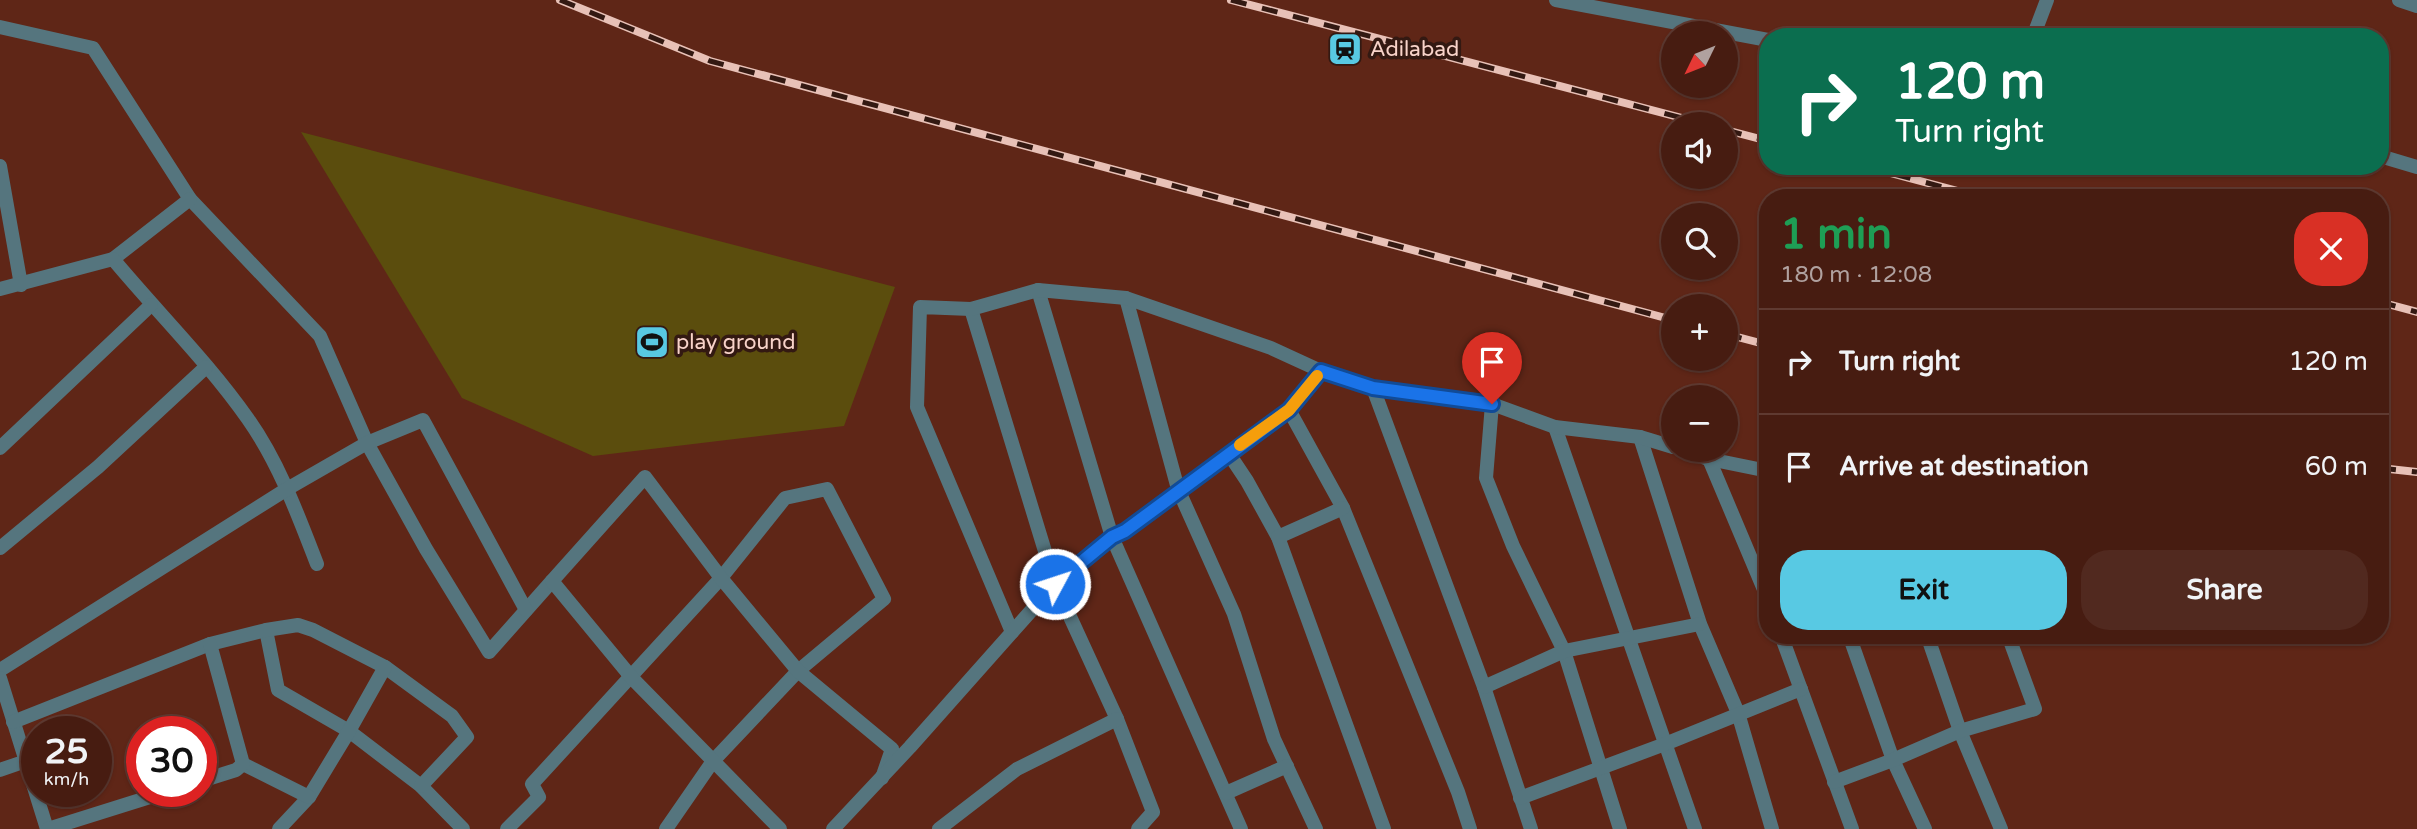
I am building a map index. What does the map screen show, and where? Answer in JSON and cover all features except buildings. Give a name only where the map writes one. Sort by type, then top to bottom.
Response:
[{"type":"street","points":[[1556,0],[1759,38]]},
{"type":"street","points":[[2036,28],[2047,0]]},
{"type":"street","points":[[2399,0],[2417,6]]},
{"type":"street","points":[[0,27],[93,48],[190,199],[320,336],[367,443],[426,550],[489,652],[645,478],[721,578],[798,671],[892,749],[882,778]]},
{"type":"street","points":[[2389,159],[2417,167]]},
{"type":"street","points":[[0,166],[21,285]]},
{"type":"street","points":[[0,289],[113,259],[190,199]]},
{"type":"street","points":[[113,259],[150,305],[183,337],[249,420],[287,489],[317,564]]},
{"type":"street","points":[[1038,290],[1112,537],[1241,829]]},
{"type":"street","points":[[1012,632],[918,407],[920,307],[971,309],[1038,290],[1126,298],[1271,348],[1321,371],[1373,388],[1492,404],[1555,427],[1640,437],[1661,443]]},
{"type":"street","points":[[1126,298],[1178,489],[1234,614],[1274,739],[1316,829]]},
{"type":"street","points":[[0,448],[150,305]]},
{"type":"street","points":[[971,309],[1055,584],[1117,719],[1153,812],[1138,829]]},
{"type":"street","points":[[0,548],[98,467],[206,368]]},
{"type":"street","points":[[833,829],[1055,584],[1112,537],[1125,531],[1178,489],[1289,410],[1321,371]]},
{"type":"street","points":[[1373,388],[1484,687],[1531,829]]},
{"type":"street","points":[[1492,404],[1486,478],[1513,546],[1564,651],[1620,829]]},
{"type":"street","points":[[1289,410],[1343,508],[1458,792],[1470,829]]},
{"type":"street","points":[[0,670],[287,489],[367,443],[423,420],[526,610]]},
{"type":"street","points":[[1555,427],[1695,829]]},
{"type":"street","points":[[1640,437],[1700,624],[1738,713],[1772,829]]},
{"type":"street","points":[[1229,453],[1278,537],[1384,829]]},
{"type":"street","points":[[1710,462],[1759,578]]},
{"type":"street","points":[[1724,462],[1759,469]]},
{"type":"street","points":[[507,829],[539,797],[532,783],[632,678],[721,578],[785,498],[827,489],[884,599],[798,671],[713,761],[666,829]]},
{"type":"street","points":[[1278,537],[1343,508]]},
{"type":"street","points":[[552,581],[632,678],[780,829]]},
{"type":"street","points":[[1484,687],[1564,651],[1700,624]]},
{"type":"street","points":[[13,722],[210,644],[298,625],[385,667],[452,716],[467,737],[421,786]]},
{"type":"street","points":[[266,630],[278,690],[349,731],[421,786],[463,829]]},
{"type":"street","points":[[210,644],[243,764],[309,797]]},
{"type":"street","points":[[1785,644],[1852,829]]},
{"type":"street","points":[[1852,644],[1893,760],[1925,829]]},
{"type":"street","points":[[1930,644],[1960,730],[2001,829]]},
{"type":"street","points":[[1834,782],[1893,760],[1960,730],[2035,709],[2011,644]]},
{"type":"street","points":[[279,829],[309,797],[385,667]]},
{"type":"street","points":[[0,678],[21,746]]},
{"type":"street","points":[[1520,798],[1801,689]]},
{"type":"street","points":[[939,829],[1017,769],[1117,719]]},
{"type":"street","points":[[0,770],[21,763]]},
{"type":"street","points":[[217,776],[236,770],[243,764]]},
{"type":"street","points":[[1226,793],[1287,766]]},
{"type":"street","points":[[41,807],[48,829],[126,805]]},
{"type":"shaded area","name":"play ground","points":[[301,132],[895,287],[844,426],[593,456],[462,398]]},
{"type":"railway","points":[[560,0],[710,61],[1661,317]]},
{"type":"railway","points":[[1231,0],[1661,112]]},
{"type":"railway","points":[[1738,133],[1759,139]]},
{"type":"railway","points":[[1898,175],[1950,189]]},
{"type":"railway","points":[[2389,304],[2417,312]]},
{"type":"railway","points":[[1738,337],[1759,343]]},
{"type":"railway","points":[[2389,469],[2417,472]]},
{"type":"slow traffic","points":[[1240,445],[1289,410],[1317,376]]},
{"type":"place","name":"Adilabad","points":[[1345,49]]},
{"type":"place","name":"play ground","points":[[652,342]]},
{"type":"route","points":[[1055,584],[1112,537],[1125,531],[1178,489],[1289,410],[1321,371],[1373,388],[1492,404]]}]
